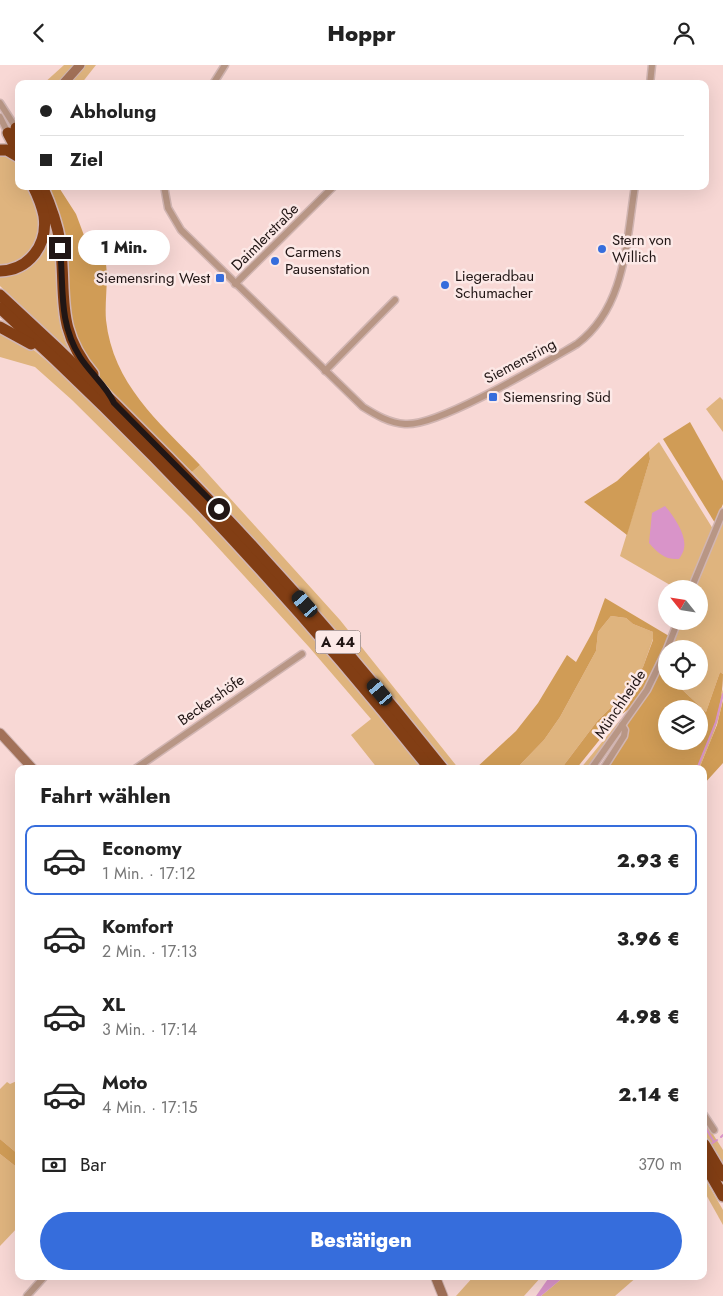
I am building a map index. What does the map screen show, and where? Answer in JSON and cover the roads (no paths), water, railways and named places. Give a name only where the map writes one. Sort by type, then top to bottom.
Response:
[{"type":"highway","points":[[0,151],[7,150],[15,153]]},
{"type":"highway","points":[[0,271],[13,269],[27,262],[42,242],[44,218],[35,190]]},
{"type":"highway","points":[[44,190],[59,235],[62,301],[68,331],[80,356],[108,391],[114,403]]},
{"type":"highway","name":"A 44","points":[[0,295],[114,403],[198,487],[294,591],[391,705],[439,765]]},
{"type":"highway","name":"A 44","points":[[0,308],[85,388],[179,481],[270,579],[357,679],[427,765]]},
{"type":"highway","points":[[0,327],[30,343],[67,377],[85,388]]},
{"type":"highway","points":[[707,1155],[723,1176]]},
{"type":"highway","points":[[707,1156],[723,1196]]},
{"type":"street","points":[[67,80],[80,65]]},
{"type":"street","points":[[216,80],[225,65]]},
{"type":"street","points":[[650,80],[652,65]]},
{"type":"street","points":[[0,103],[15,130]]},
{"type":"street","points":[[0,117],[15,130]]},
{"type":"street","name":"Siemensring","points":[[165,190],[168,208],[180,230],[363,407],[382,419],[405,425],[425,423],[451,412],[578,344],[595,329],[615,298],[622,273],[634,190]]},
{"type":"street","name":"Daimlerstraße","points":[[236,284],[330,190]]},
{"type":"street","points":[[325,371],[395,300]]},
{"type":"street","points":[[695,580],[723,512]]},
{"type":"street","name":"Beckershöfe","points":[[141,765],[302,654]]},
{"type":"street","name":"Münchheide","points":[[594,765],[647,690],[658,668]]},
{"type":"street","points":[[606,765],[625,735],[622,725]]},
{"type":"street","points":[[0,733],[29,765]]},
{"type":"street","points":[[707,1120],[714,1130]]},
{"type":"street","points":[[27,1296],[41,1280]]},
{"type":"street","points":[[436,1280],[442,1296]]},
{"type":"waterway","points":[[699,765],[716,722],[723,694]]},
{"type":"waterway","points":[[707,1130],[714,1142]]},
{"type":"waterway","points":[[711,1144],[717,1140]]},
{"type":"place","name":"Stern von Willich","points":[[602,249]]},
{"type":"place","name":"Carmens Pausenstation","points":[[275,261]]},
{"type":"place","name":"Siemensring West","points":[[220,278]]},
{"type":"place","name":"Liegeradbau Schumacher","points":[[445,285]]},
{"type":"place","name":"Siemensring Süd","points":[[493,397]]}]
